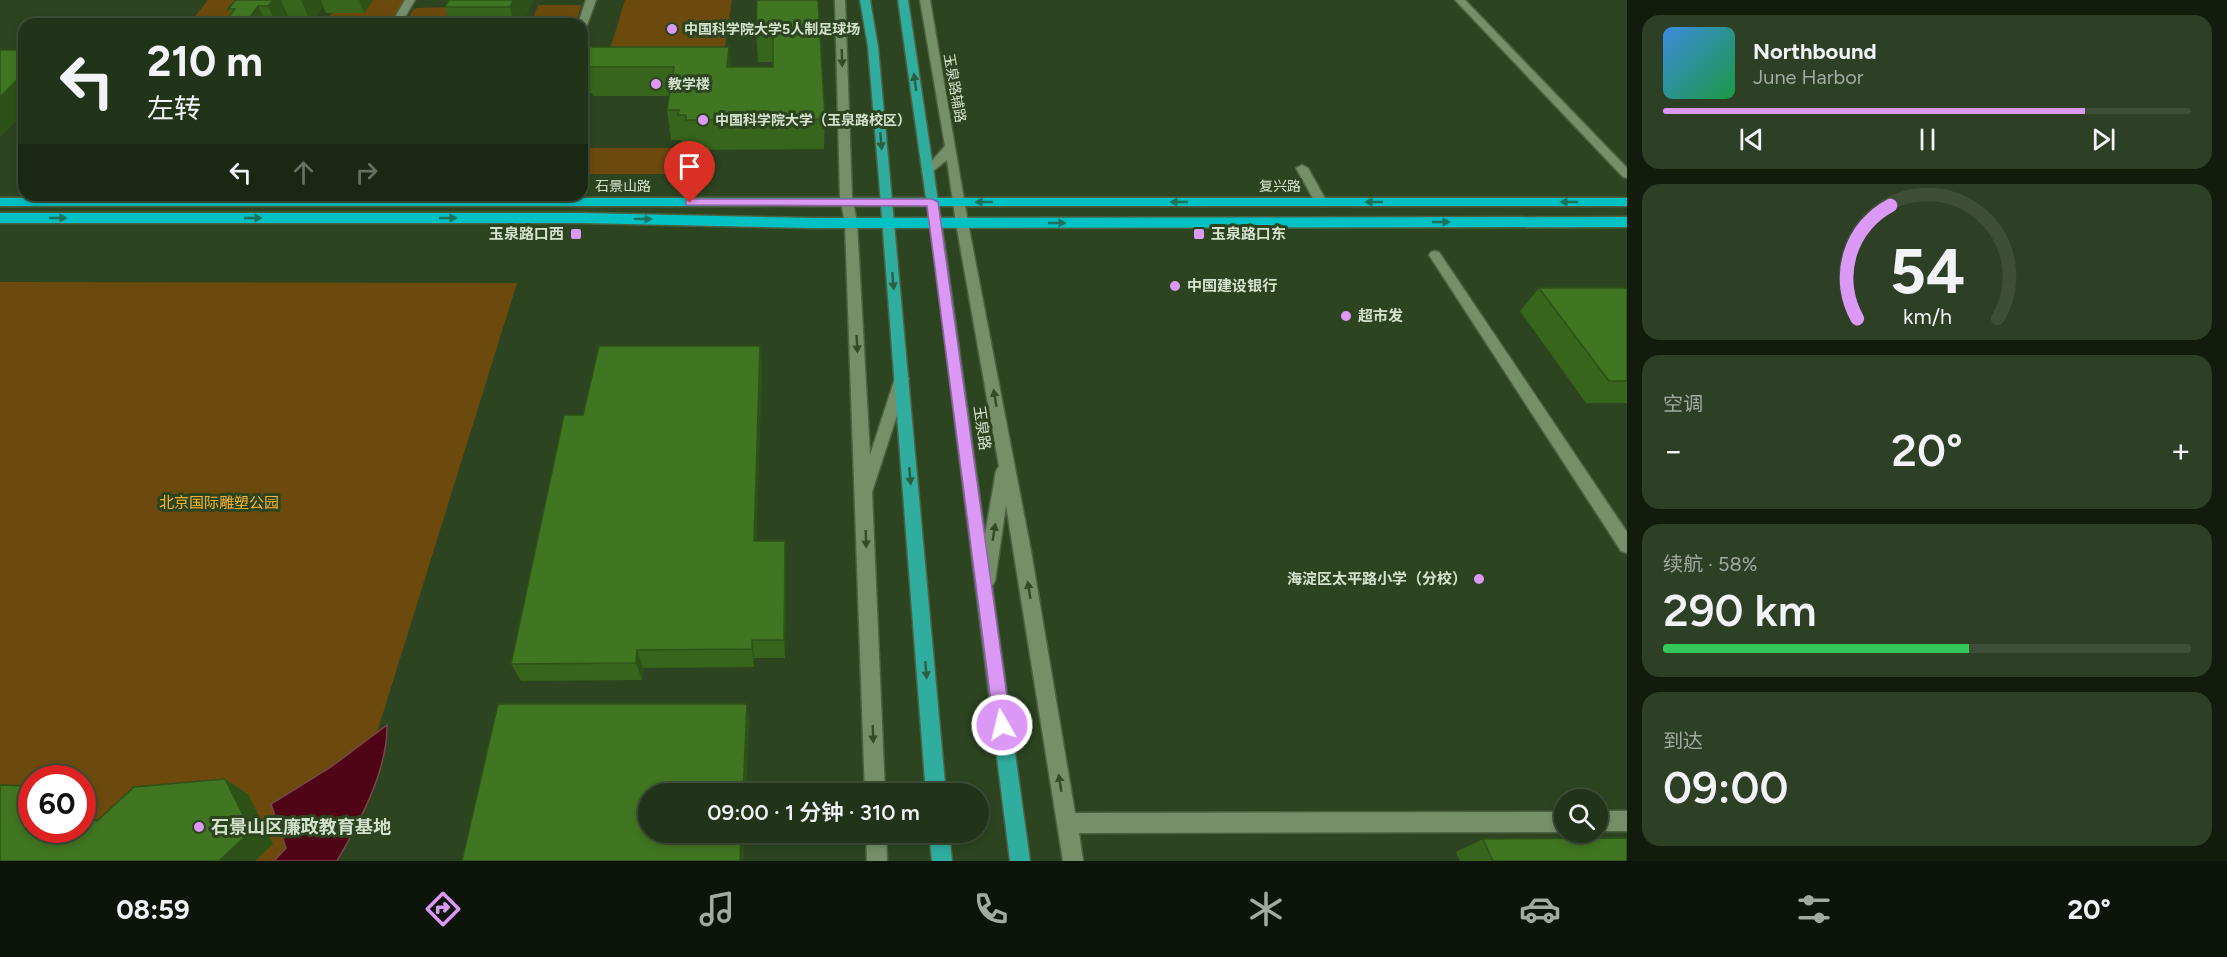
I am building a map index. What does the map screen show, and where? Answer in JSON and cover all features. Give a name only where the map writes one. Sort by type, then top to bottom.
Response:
[{"type":"highway","name":"石景山路","points":[[0,202],[137,201]]},
{"type":"highway","name":"石景山路","points":[[588,201],[932,202]]},
{"type":"highway","name":"复兴路","points":[[932,202],[1627,202]]},
{"type":"highway","points":[[0,218],[581,218],[851,223],[1627,222]]},
{"type":"main road","points":[[865,0],[873,47],[887,203],[935,783]]},
{"type":"main road","name":"玉泉路","points":[[903,0],[1020,861]]},
{"type":"main road","points":[[940,843],[942,861]]},
{"type":"street","points":[[400,18],[410,0]]},
{"type":"street","points":[[585,18],[591,0]]},
{"type":"street","points":[[840,0],[847,203],[851,223],[864,497],[875,783]]},
{"type":"street","name":"玉泉路辅路","points":[[925,0],[951,146],[943,158],[928,172]]},
{"type":"street","points":[[1460,0],[1623,171]]},
{"type":"street","name":"玉泉路","points":[[951,146],[962,223],[1006,459],[1073,861]]},
{"type":"street","points":[[1302,168],[1322,202]]},
{"type":"street","points":[[1435,255],[1627,546]]},
{"type":"street","points":[[864,497],[902,378]]},
{"type":"street","points":[[984,590],[1006,459]]},
{"type":"street","points":[[1608,822],[1627,821]]},
{"type":"street","points":[[1067,823],[1554,822]]},
{"type":"street","points":[[876,843],[877,861]]},
{"type":"green space","points":[[208,0],[335,0],[280,18],[194,18]]},
{"type":"green space","points":[[373,0],[405,0],[392,18],[327,18],[333,13],[364,13]]},
{"type":"green space","name":"中国科学院大学5人制足球场","points":[[625,0],[732,0],[723,60],[607,59]]},
{"type":"green space","points":[[538,5],[581,5],[578,18],[533,18]]},
{"type":"green space","points":[[452,7],[446,18],[408,18],[417,8]]},
{"type":"green space","points":[[588,148],[674,148],[670,174],[588,174]]},
{"type":"green space","name":"北京国际雕塑公园","points":[[0,282],[517,283],[337,861],[0,861]]},
{"type":"shaded area","points":[[387,725],[383,760],[371,796],[337,861],[274,861],[286,848],[271,804],[331,767]]},
{"type":"building","points":[[236,0],[273,0],[268,6],[258,6],[249,18],[228,18],[235,9],[228,9]]},
{"type":"building","points":[[449,0],[513,0],[510,7],[445,7]]},
{"type":"building","points":[[757,0],[818,0],[825,119],[686,120],[686,115],[678,115],[679,110],[667,110],[674,67],[588,67],[588,47],[729,47],[727,67],[773,67],[773,33],[756,33]]},
{"type":"building","points":[[0,50],[18,50],[18,80],[0,97]]},
{"type":"building","points":[[1539,288],[1627,288],[1627,381],[1609,381]]},
{"type":"building","points":[[599,346],[760,346],[754,541],[785,541],[784,640],[752,640],[752,649],[637,650],[636,663],[511,664],[564,415],[583,415]]},
{"type":"building","points":[[498,704],[747,704],[743,783],[638,783],[638,843],[741,843],[740,861],[462,861]]},
{"type":"building","name":"石景山区廉政教育基地","points":[[225,779],[251,831],[219,861],[0,861],[0,785],[18,786],[18,843],[96,843],[96,820],[134,787]]},
{"type":"building","points":[[1608,838],[1627,838],[1627,861],[1493,861],[1483,839],[1554,839],[1554,843],[1608,843]]},
{"type":"place","name":"中国科学院大学5人制足球场","points":[[672,29]]},
{"type":"place","name":"教学楼","points":[[656,84]]},
{"type":"place","name":"中国科学院大学（玉泉路校区）","points":[[703,120]]},
{"type":"place","name":"玉泉路口西","points":[[576,234]]},
{"type":"place","name":"玉泉路口东","points":[[1199,234]]},
{"type":"place","name":"中国建设银行","points":[[1175,286]]},
{"type":"place","name":"超市发","points":[[1346,316]]},
{"type":"place","name":"海淀区太平路小学（分校）","points":[[1479,579]]},
{"type":"place","name":"石景山区廉政教育基地","points":[[199,827]]},
{"type":"route","points":[[690,203],[932,202],[1002,725]]}]
